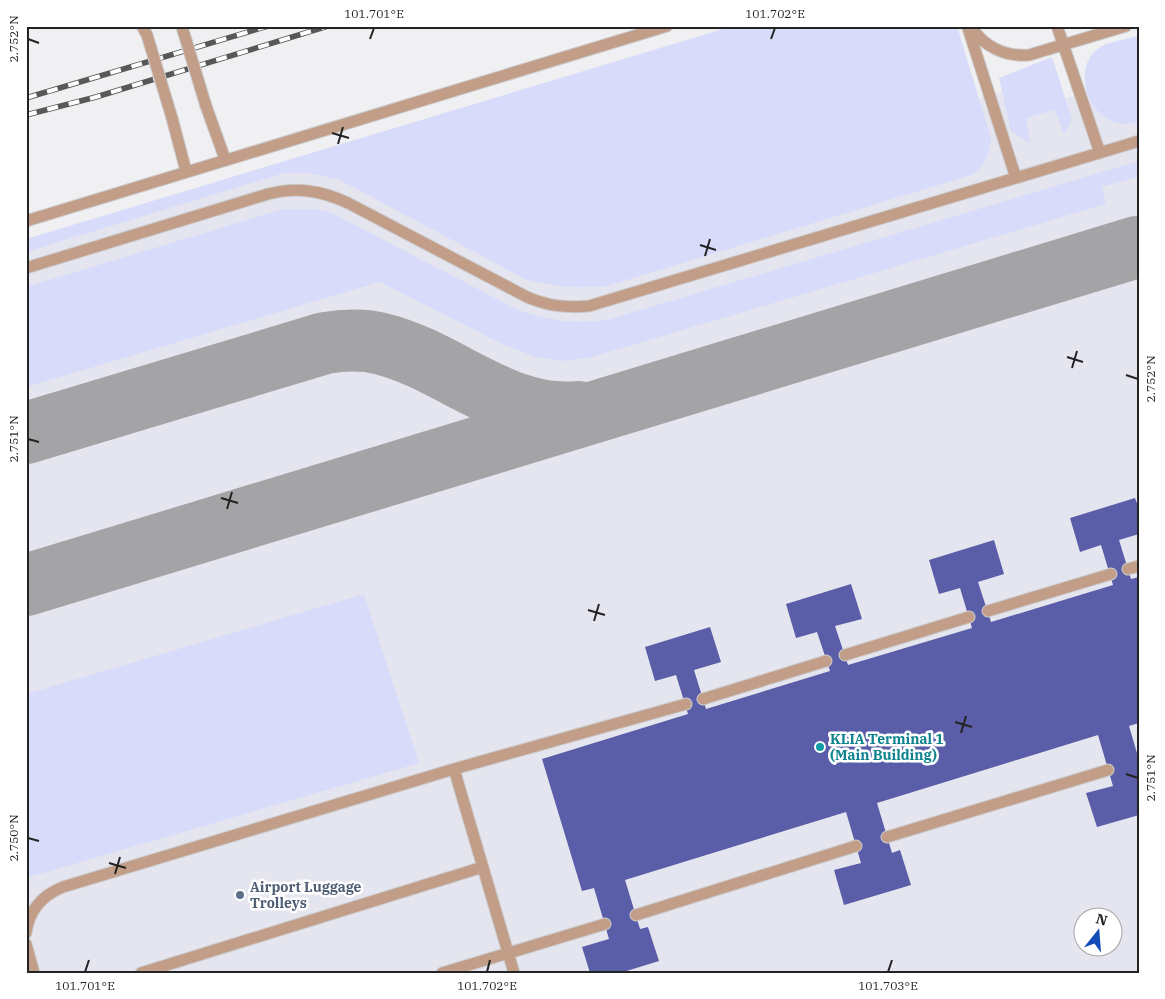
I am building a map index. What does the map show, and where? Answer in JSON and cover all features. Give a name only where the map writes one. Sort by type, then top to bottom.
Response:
[{"type":"lane","points":[[26,221],[667,26]]},
{"type":"lane","points":[[969,26],[991,48],[1017,56],[1063,45],[1126,26]]},
{"type":"lane","points":[[969,26],[1016,178]]},
{"type":"lane","points":[[1056,26],[1100,152]]},
{"type":"lane","points":[[182,27],[206,106],[225,159]]},
{"type":"lane","points":[[144,31],[172,118],[186,172]]},
{"type":"lane","points":[[26,268],[268,194],[287,190],[307,190],[328,194],[348,203],[527,297],[546,304],[567,308],[589,306],[1139,140]]},
{"type":"lane","points":[[988,611],[1111,574]]},
{"type":"lane","points":[[845,655],[969,617]]},
{"type":"lane","points":[[703,698],[826,661]]},
{"type":"lane","points":[[26,933],[38,903],[48,893],[63,887],[454,769],[686,704]]},
{"type":"lane","points":[[454,769],[514,973]]},
{"type":"lane","points":[[887,837],[1108,770]]},
{"type":"lane","points":[[636,915],[856,846]]},
{"type":"lane","points":[[140,973],[484,867]]},
{"type":"lane","points":[[442,973],[605,924]]},
{"type":"lane","points":[[26,944],[34,973]]},
{"type":"shaded area","points":[[733,26],[957,26],[991,138],[986,160],[971,175],[607,286],[566,287],[525,279],[340,180],[309,173],[284,173],[26,252],[26,239]]},
{"type":"shaded area","points":[[1139,36],[1139,973],[26,973],[26,244],[323,157],[958,106],[1002,92],[1009,118],[1087,91],[1085,74],[1091,57],[1101,46]]},
{"type":"shaded area","points":[[1139,36],[1139,122],[1122,124],[1107,119],[1096,109],[1089,96],[1085,82],[1086,68],[1091,55],[1102,46]]},
{"type":"shaded area","points":[[1052,57],[1072,119],[1064,135],[1055,110],[1026,118],[1031,144],[1011,131],[999,78]]},
{"type":"shaded area","points":[[1139,161],[1139,177],[1102,187],[1106,204],[589,358],[560,361],[535,357],[502,344],[380,282],[26,387],[26,287],[283,209],[315,209],[330,212],[518,310],[562,321],[595,321],[607,320]]},
{"type":"shaded area","points":[[364,594],[419,763],[26,878],[26,694]]},
{"type":"building","name":"KLIA Terminal 1 (Main Building)","points":[[1135,498],[1139,509],[1139,534],[1119,540],[1131,579],[1139,577],[1139,723],[1129,726],[1139,760],[1139,815],[1097,827],[1086,793],[1113,786],[1098,735],[877,803],[892,853],[900,850],[911,885],[844,905],[834,870],[861,863],[846,812],[625,880],[640,929],[648,927],[659,961],[620,973],[590,973],[582,947],[609,939],[594,888],[582,891],[542,759],[688,714],[676,675],[655,681],[645,647],[710,627],[721,662],[694,670],[706,709],[830,671],[817,632],[796,638],[786,604],[851,584],[862,619],[835,626],[848,665],[972,628],[960,588],[939,594],[929,560],[994,540],[1004,574],[978,582],[991,622],[1113,585],[1101,545],[1080,552],[1070,518]]},
{"type":"taxiway","points":[[26,585],[1137,247]]},
{"type":"taxiway","points":[[26,433],[325,343],[346,341],[375,342],[407,352],[501,398],[526,407],[551,412],[578,412]]},
{"type":"railway","points":[[26,98],[268,26]]},
{"type":"railway","points":[[26,115],[96,97],[328,26]]},
{"type":"place","name":"KLIA Terminal 1 (Main Building)","points":[[820,747]]},
{"type":"place","name":"Airport Luggage Trolleys","points":[[240,895]]}]
